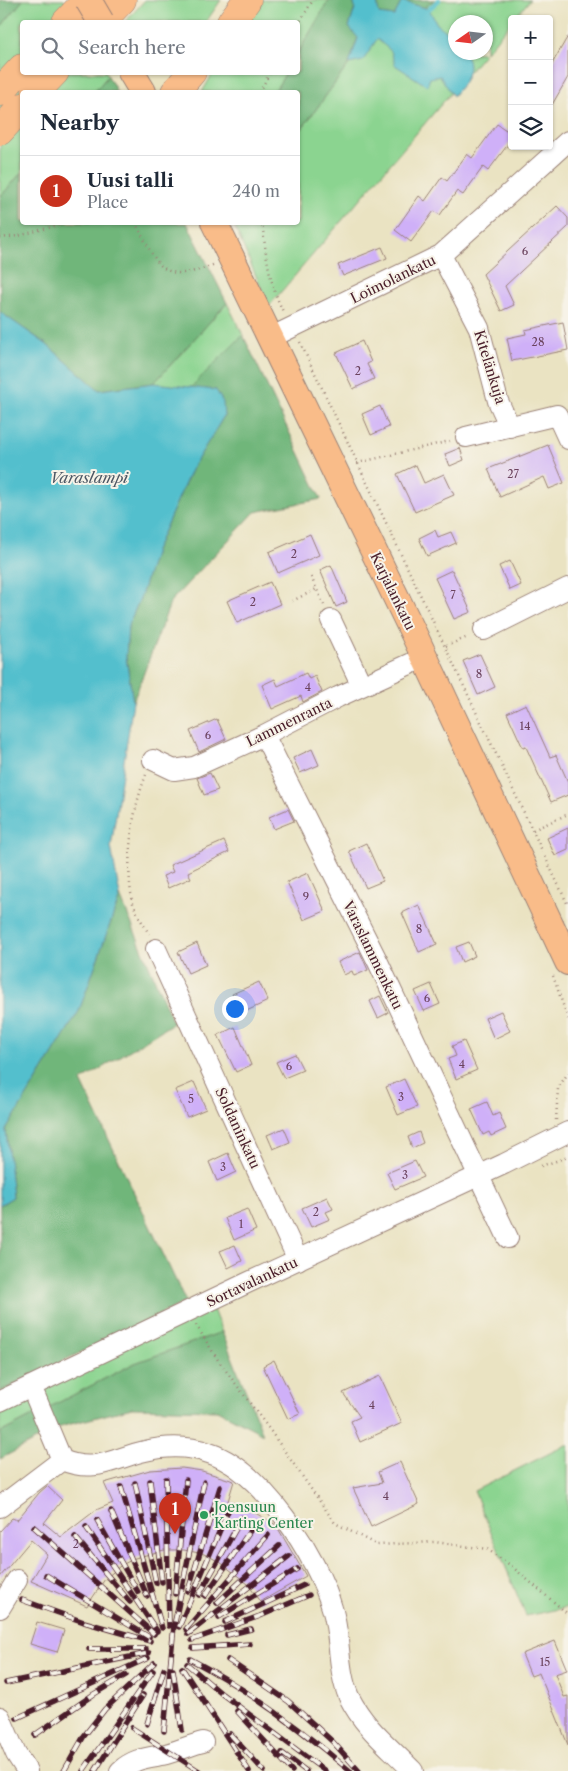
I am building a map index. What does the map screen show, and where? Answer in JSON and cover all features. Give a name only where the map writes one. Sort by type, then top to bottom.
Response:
[{"type":"highway","points":[[68,20],[87,0]]},
{"type":"highway","points":[[103,20],[122,0]]},
{"type":"highway","points":[[232,20],[247,0]]},
{"type":"highway","points":[[0,92],[20,70]]},
{"type":"highway","points":[[38,90],[52,75]]},
{"type":"highway","points":[[176,90],[189,75]]},
{"type":"highway","points":[[0,131],[20,109]]},
{"type":"main road","points":[[87,0],[100,20]]},
{"type":"main road","points":[[133,75],[142,90]]},
{"type":"main road","name":"Karjalankatu","points":[[216,225],[282,332],[435,652],[568,962]]},
{"type":"street","name":"Loimolankatu","points":[[282,332],[440,255],[568,141]]},
{"type":"street","name":"Kitelänkuja","points":[[440,255],[479,328],[498,401],[510,427]]},
{"type":"street","points":[[466,437],[562,412],[568,439]]},
{"type":"street","points":[[484,630],[568,588]]},
{"type":"street","points":[[331,620],[362,686]]},
{"type":"street","name":"Lammenranta","points":[[153,760],[174,770],[184,770],[264,735],[435,652]]},
{"type":"street","name":"Varaslammenkatu","points":[[264,735],[378,962],[441,1098],[480,1175],[508,1238]]},
{"type":"street","name":"Soldaninkatu","points":[[156,949],[176,997],[298,1260]]},
{"type":"street","name":"Sortavalankatu","points":[[0,1402],[298,1260],[504,1164],[565,1138]]},
{"type":"street","points":[[31,1386],[62,1460],[73,1464],[95,1466],[145,1451],[186,1447],[209,1453],[233,1463],[253,1479],[298,1538],[312,1559],[322,1581],[332,1608],[340,1642],[343,1674],[349,1696],[366,1726],[413,1771]]},
{"type":"street","points":[[0,1507],[62,1460]]},
{"type":"street","points":[[0,1608],[17,1580]]},
{"type":"street","points":[[0,1717],[16,1754],[27,1771]]},
{"type":"street","points":[[120,1771],[129,1763],[148,1756],[162,1755],[203,1742]]},
{"type":"path","points":[[300,22],[313,0]]},
{"type":"path","points":[[261,90],[268,75]]},
{"type":"path","points":[[0,238],[18,236],[59,225]]},
{"type":"path","points":[[137,225],[153,257],[166,270],[180,275],[213,265]]},
{"type":"path","points":[[262,225],[268,267],[277,299],[282,332],[357,464],[435,652],[533,830],[568,905]]},
{"type":"path","points":[[357,464],[466,437]]},
{"type":"path","points":[[311,577],[331,620]]},
{"type":"path","points":[[292,601],[317,589]]},
{"type":"path","points":[[435,652],[484,630]]},
{"type":"path","points":[[153,760],[140,791],[130,848],[132,900],[156,949]]},
{"type":"path","points":[[533,830],[568,814]]},
{"type":"path","points":[[565,1138],[555,1114],[558,1088],[568,1073]]},
{"type":"path","points":[[195,1323],[218,1360],[267,1426],[335,1524],[377,1545],[434,1542],[487,1550],[510,1565],[568,1614]]},
{"type":"green space","points":[[0,0],[23,0],[0,28]]},
{"type":"green space","points":[[23,0],[64,0],[76,20],[20,20],[20,75],[108,76],[96,90],[20,90],[20,174],[0,197],[0,28]]},
{"type":"green space","points":[[145,0],[221,0],[207,20],[127,20]]},
{"type":"green space","points":[[262,0],[329,0],[300,50],[300,20],[248,20]]},
{"type":"green space","points":[[329,0],[353,0],[355,8],[349,27],[358,37],[349,64],[300,131],[300,90],[275,90],[285,75],[300,75],[300,50]]},
{"type":"green space","points":[[353,0],[377,0],[379,14],[402,1],[424,8],[434,0],[530,0],[517,15],[508,15],[508,26],[493,44],[493,15],[448,15],[448,60],[479,60],[269,306],[234,225],[300,225],[300,131],[349,64],[349,27],[355,8]]},
{"type":"green space","points":[[377,0],[434,0],[424,8],[402,1],[394,16],[379,14]]},
{"type":"green space","points":[[212,75],[285,75],[275,90],[203,90]]},
{"type":"green space","points":[[108,76],[116,90],[96,90]]},
{"type":"green space","points":[[20,174],[20,225],[188,225],[227,303],[154,383],[99,390],[46,344],[0,312],[0,197]]},
{"type":"green space","points":[[227,303],[243,335],[190,388],[154,383]]},
{"type":"green space","points":[[243,335],[321,499],[255,512],[171,601],[133,702],[126,657],[128,626],[141,596],[155,551],[191,470],[224,416],[216,390],[190,388]]},
{"type":"green space","points":[[120,896],[173,1023],[81,1081],[186,1302],[0,1391],[0,1205],[13,1197],[6,1130],[79,1011]]},
{"type":"green space","points":[[212,1307],[222,1332],[135,1363],[0,1433],[0,1391]]},
{"type":"green space","points":[[222,1332],[263,1434],[217,1410],[132,1408],[63,1426],[0,1459],[0,1433],[135,1363]]},
{"type":"green space","points":[[568,1444],[568,1607],[526,1616],[474,1491]]},
{"type":"water","points":[[353,0],[377,0],[379,14],[394,16],[402,1],[429,9],[437,24],[448,33],[448,60],[468,60],[467,76],[453,96],[440,76],[430,78],[427,86],[395,65],[391,51],[377,39],[363,61],[349,64],[358,38],[349,27],[355,8]]},
{"type":"water","name":"Varaslampi","points":[[0,312],[46,344],[99,390],[154,383],[216,390],[223,402],[224,416],[191,470],[155,551],[141,596],[128,626],[126,657],[133,702],[111,847],[120,896],[79,1011],[6,1130],[13,1197],[0,1205]]},
{"type":"building","points":[[568,36],[568,77],[553,103],[553,62]]},
{"type":"building","points":[[497,124],[508,131],[508,144],[488,171],[483,167],[463,195],[457,191],[440,215],[434,211],[411,242],[395,230],[419,196],[425,201],[442,177],[447,181],[467,154],[472,158]]},
{"type":"building","points":[[557,206],[568,218],[568,227],[505,286],[514,305],[501,311],[483,274]]},
{"type":"building","points":[[382,247],[387,258],[343,276],[338,265]]},
{"type":"building","points":[[563,322],[568,350],[512,361],[507,338],[526,334],[525,330]]},
{"type":"building","points":[[362,341],[371,362],[367,364],[374,379],[353,389],[336,353]]},
{"type":"building","points":[[380,406],[389,427],[371,435],[362,414]]},
{"type":"building","points":[[548,445],[564,483],[549,489],[544,477],[500,497],[488,469]]},
{"type":"building","points":[[460,448],[464,460],[450,466],[445,454]]},
{"type":"building","points":[[416,465],[424,483],[444,474],[454,495],[415,512],[397,474]]},
{"type":"building","points":[[435,530],[438,537],[451,532],[456,543],[427,556],[419,538]]},
{"type":"building","points":[[310,534],[319,555],[278,573],[269,552]]},
{"type":"building","points":[[510,561],[521,585],[510,590],[499,566]]},
{"type":"building","points":[[331,565],[347,602],[336,607],[320,570]]},
{"type":"building","points":[[452,570],[471,612],[454,619],[435,578]]},
{"type":"building","points":[[270,582],[280,604],[237,623],[227,601]]},
{"type":"building","points":[[480,654],[495,687],[478,695],[463,661]]},
{"type":"building","points":[[306,673],[309,679],[315,676],[322,692],[303,702],[301,696],[272,709],[262,685],[275,679],[278,686]]},
{"type":"building","points":[[526,704],[550,757],[556,755],[568,782],[568,795],[551,802],[526,747],[523,748],[507,713]]},
{"type":"building","points":[[217,719],[226,739],[199,752],[190,731]]},
{"type":"building","points":[[312,749],[319,765],[300,773],[293,758]]},
{"type":"building","points":[[210,773],[218,790],[204,795],[197,778]]},
{"type":"building","points":[[288,809],[294,821],[274,829],[269,817]]},
{"type":"building","points":[[568,828],[568,850],[555,856],[547,838]]},
{"type":"building","points":[[224,841],[229,852],[188,872],[191,878],[168,888],[163,876],[173,872],[170,865]]},
{"type":"building","points":[[366,843],[383,881],[366,888],[349,851]]},
{"type":"building","points":[[308,873],[325,911],[304,920],[287,882]]},
{"type":"building","points":[[419,905],[437,944],[419,952],[402,913]]},
{"type":"building","points":[[469,942],[475,956],[462,962],[456,947]]},
{"type":"building","points":[[197,943],[206,965],[188,973],[178,952]]},
{"type":"building","points":[[360,952],[368,970],[354,976],[352,971],[344,975],[338,962]]},
{"type":"building","points":[[259,982],[268,1001],[240,1014],[232,994]]},
{"type":"building","points":[[431,984],[440,1004],[424,1011],[415,991]]},
{"type":"building","points":[[380,996],[388,1013],[378,1018],[370,1001]]},
{"type":"building","points":[[501,1011],[510,1031],[494,1039],[485,1018]]},
{"type":"building","points":[[235,1027],[251,1065],[236,1072],[218,1035]]},
{"type":"building","points":[[464,1041],[477,1070],[456,1079],[448,1059],[456,1056],[452,1046]]},
{"type":"building","points":[[295,1054],[303,1070],[284,1078],[276,1062]]},
{"type":"building","points":[[404,1079],[417,1107],[398,1115],[386,1087]]},
{"type":"building","points":[[194,1082],[206,1109],[187,1117],[175,1090]]},
{"type":"building","points":[[487,1102],[493,1116],[499,1113],[506,1129],[491,1136],[489,1132],[483,1135],[471,1109]]},
{"type":"building","points":[[284,1128],[290,1142],[273,1149],[267,1135]]},
{"type":"building","points":[[419,1132],[423,1143],[412,1148],[408,1137]]},
{"type":"building","points":[[228,1153],[236,1172],[217,1181],[209,1162]]},
{"type":"building","points":[[415,1161],[423,1177],[395,1189],[387,1173]]},
{"type":"building","points":[[327,1197],[333,1209],[326,1212],[330,1219],[311,1227],[302,1208]]},
{"type":"building","points":[[247,1209],[256,1230],[234,1240],[225,1218]]},
{"type":"building","points":[[235,1245],[242,1261],[228,1268],[220,1251]]},
{"type":"building","points":[[274,1360],[300,1414],[288,1419],[263,1366]]},
{"type":"building","points":[[380,1376],[402,1423],[360,1442],[351,1421],[360,1417],[343,1393]]},
{"type":"building","points":[[400,1462],[419,1504],[371,1527],[353,1488],[382,1483],[378,1472]]},
{"type":"building","points":[[182,1468],[202,1471],[234,1481],[228,1501],[245,1507],[276,1525],[306,1576],[260,1602],[248,1584],[220,1562],[204,1554],[184,1550],[164,1550],[135,1558],[120,1566],[105,1579],[87,1606],[31,1581],[47,1554],[31,1540],[0,1577],[0,1531],[12,1518],[17,1520],[47,1486],[62,1500],[44,1523],[61,1537],[96,1510],[113,1503],[104,1483],[150,1470]]},
{"type":"building","points":[[37,1622],[64,1630],[57,1652],[30,1644]]},
{"type":"building","points":[[555,1641],[567,1670],[555,1674],[564,1697],[568,1696],[568,1745],[539,1673],[531,1676],[522,1654]]},
{"type":"waterway","points":[[429,9],[439,0]]},
{"type":"railway","points":[[166,1479],[169,1626]]},
{"type":"railway","points":[[175,1594],[186,1480]]},
{"type":"railway","points":[[150,1481],[162,1582]]},
{"type":"railway","points":[[164,1731],[174,1626],[204,1482]]},
{"type":"railway","points":[[135,1483],[156,1583]]},
{"type":"railway","points":[[121,1487],[162,1628]]},
{"type":"railway","points":[[188,1591],[220,1487]]},
{"type":"railway","points":[[111,1511],[147,1596]]},
{"type":"railway","points":[[179,1627],[228,1511]]},
{"type":"railway","points":[[199,1595],[242,1518]]},
{"type":"railway","points":[[97,1520],[138,1592]]},
{"type":"railway","points":[[205,1596],[254,1525]]},
{"type":"railway","points":[[34,1527],[154,1634]]},
{"type":"railway","points":[[86,1527],[157,1631]]},
{"type":"railway","points":[[186,1629],[268,1535]]},
{"type":"railway","points":[[75,1537],[130,1602]]},
{"type":"railway","points":[[217,1603],[279,1546]]},
{"type":"railway","points":[[188,1634],[289,1556]]},
{"type":"railway","points":[[219,1617],[297,1569]]},
{"type":"railway","points":[[46,1575],[149,1637]]},
{"type":"railway","points":[[225,1622],[304,1585]]},
{"type":"railway","points":[[192,1640],[260,1616],[309,1595]]},
{"type":"railway","points":[[22,1600],[84,1622],[150,1641]]},
{"type":"railway","points":[[227,1635],[251,1629]]},
{"type":"railway","points":[[193,1648],[250,1644]]},
{"type":"railway","points":[[89,1649],[146,1649]]},
{"type":"railway","points":[[6,1683],[149,1653]]},
{"type":"railway","points":[[17,1718],[148,1658]]},
{"type":"railway","points":[[190,1659],[273,1710],[350,1771]]},
{"type":"railway","points":[[228,1660],[288,1701],[333,1742],[359,1771]]},
{"type":"railway","points":[[64,1771],[84,1736],[105,1709],[154,1663]]},
{"type":"railway","points":[[187,1664],[222,1694],[325,1771]]},
{"type":"railway","points":[[182,1668],[249,1771]]},
{"type":"railway","points":[[147,1724],[164,1669]]},
{"type":"railway","points":[[173,1670],[182,1730]]},
{"type":"railway","points":[[83,1771],[153,1671]]},
{"type":"railway","points":[[35,1735],[94,1694],[126,1675]]},
{"type":"railway","points":[[95,1771],[143,1695]]},
{"type":"railway","points":[[237,1711],[292,1771]]},
{"type":"railway","points":[[132,1728],[199,1771]]},
{"type":"railway","points":[[230,1734],[264,1771]]},
{"type":"railway","points":[[282,1753],[306,1771]]},
{"type":"place","name":"Joensuun Karting Center","points":[[204,1515]]},
{"type":"place","name":"Uusi talli","points":[[175,1534]]}]
